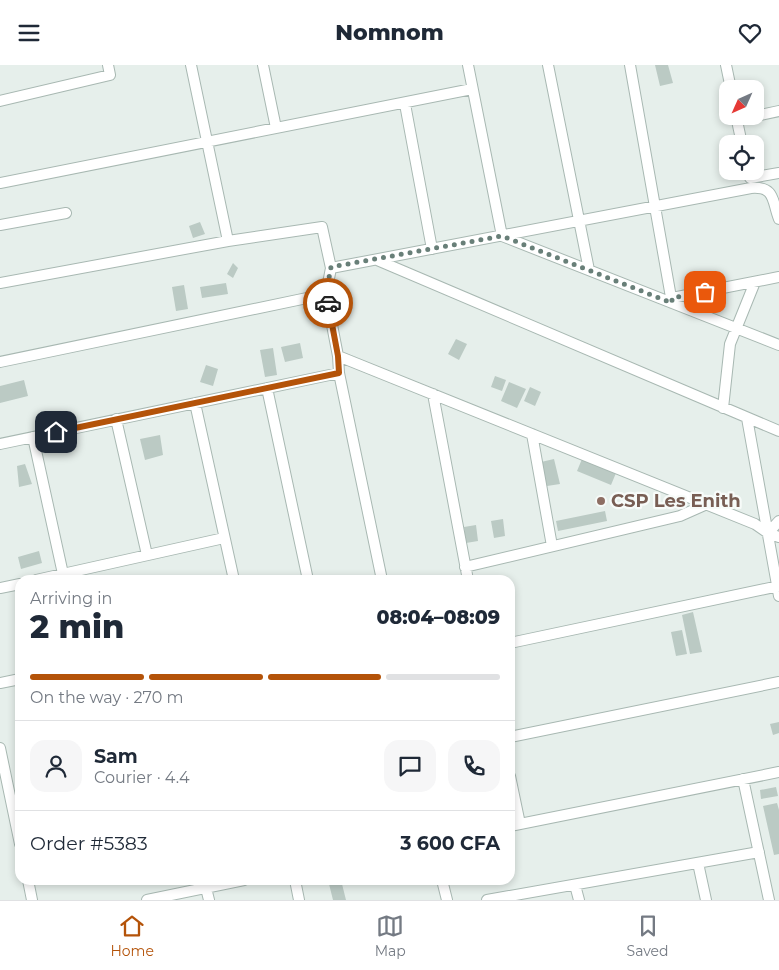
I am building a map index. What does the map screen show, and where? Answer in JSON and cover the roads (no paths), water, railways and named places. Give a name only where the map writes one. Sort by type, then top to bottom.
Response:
[{"type":"street","points":[[0,101],[110,75],[108,65]]},
{"type":"street","points":[[192,65],[228,241]]},
{"type":"street","points":[[263,65],[276,128]]},
{"type":"street","points":[[468,65],[502,236]]},
{"type":"street","points":[[548,65],[589,271]]},
{"type":"street","points":[[630,65],[672,301]]},
{"type":"street","points":[[726,65],[729,80]]},
{"type":"street","points":[[0,183],[472,89]]},
{"type":"street","points":[[406,103],[432,249]]},
{"type":"street","points":[[764,114],[779,111]]},
{"type":"street","points":[[764,176],[779,173]]},
{"type":"street","points":[[331,267],[656,207],[747,180]]},
{"type":"street","points":[[751,180],[770,193],[779,219]]},
{"type":"street","points":[[0,225],[66,213]]},
{"type":"street","points":[[0,283],[228,241],[322,227],[331,267],[326,294],[338,356],[339,373],[381,575]]},
{"type":"street","points":[[502,236],[589,271],[672,301],[779,345]]},
{"type":"street","points":[[376,260],[779,431]]},
{"type":"street","points":[[672,301],[779,277]]},
{"type":"street","points":[[722,408],[730,344],[755,282]]},
{"type":"street","points":[[0,362],[326,294]]},
{"type":"street","points":[[338,356],[707,504],[755,524],[768,533],[779,537]]},
{"type":"street","points":[[0,443],[339,373]]},
{"type":"street","points":[[268,388],[307,575]]},
{"type":"street","points":[[433,393],[467,575]]},
{"type":"street","points":[[195,403],[233,575]]},
{"type":"street","points":[[515,642],[778,589],[747,418]]},
{"type":"street","points":[[116,419],[147,555]]},
{"type":"street","points":[[532,433],[552,546]]},
{"type":"street","points":[[34,437],[63,574]]},
{"type":"street","points":[[465,567],[680,516],[707,504]]},
{"type":"street","points":[[768,533],[779,521]]},
{"type":"street","points":[[58,575],[224,538]]},
{"type":"street","points":[[0,588],[15,584]]},
{"type":"street","points":[[0,683],[15,680]]},
{"type":"street","points":[[515,736],[779,682]]},
{"type":"street","points":[[0,748],[15,808]]},
{"type":"street","points":[[515,825],[779,772]]},
{"type":"street","points":[[743,779],[769,900]]},
{"type":"street","points":[[487,900],[518,897],[759,852]]},
{"type":"street","points":[[698,863],[706,900]]},
{"type":"street","points":[[29,885],[32,900]]},
{"type":"street","points":[[147,900],[220,885]]},
{"type":"street","points":[[296,885],[299,900]]},
{"type":"street","points":[[443,885],[447,900]]},
{"type":"street","points":[[575,885],[579,900]]},
{"type":"street","points":[[206,888],[209,900]]},
{"type":"place","name":"CSP Les Enith","points":[[601,501]]}]
